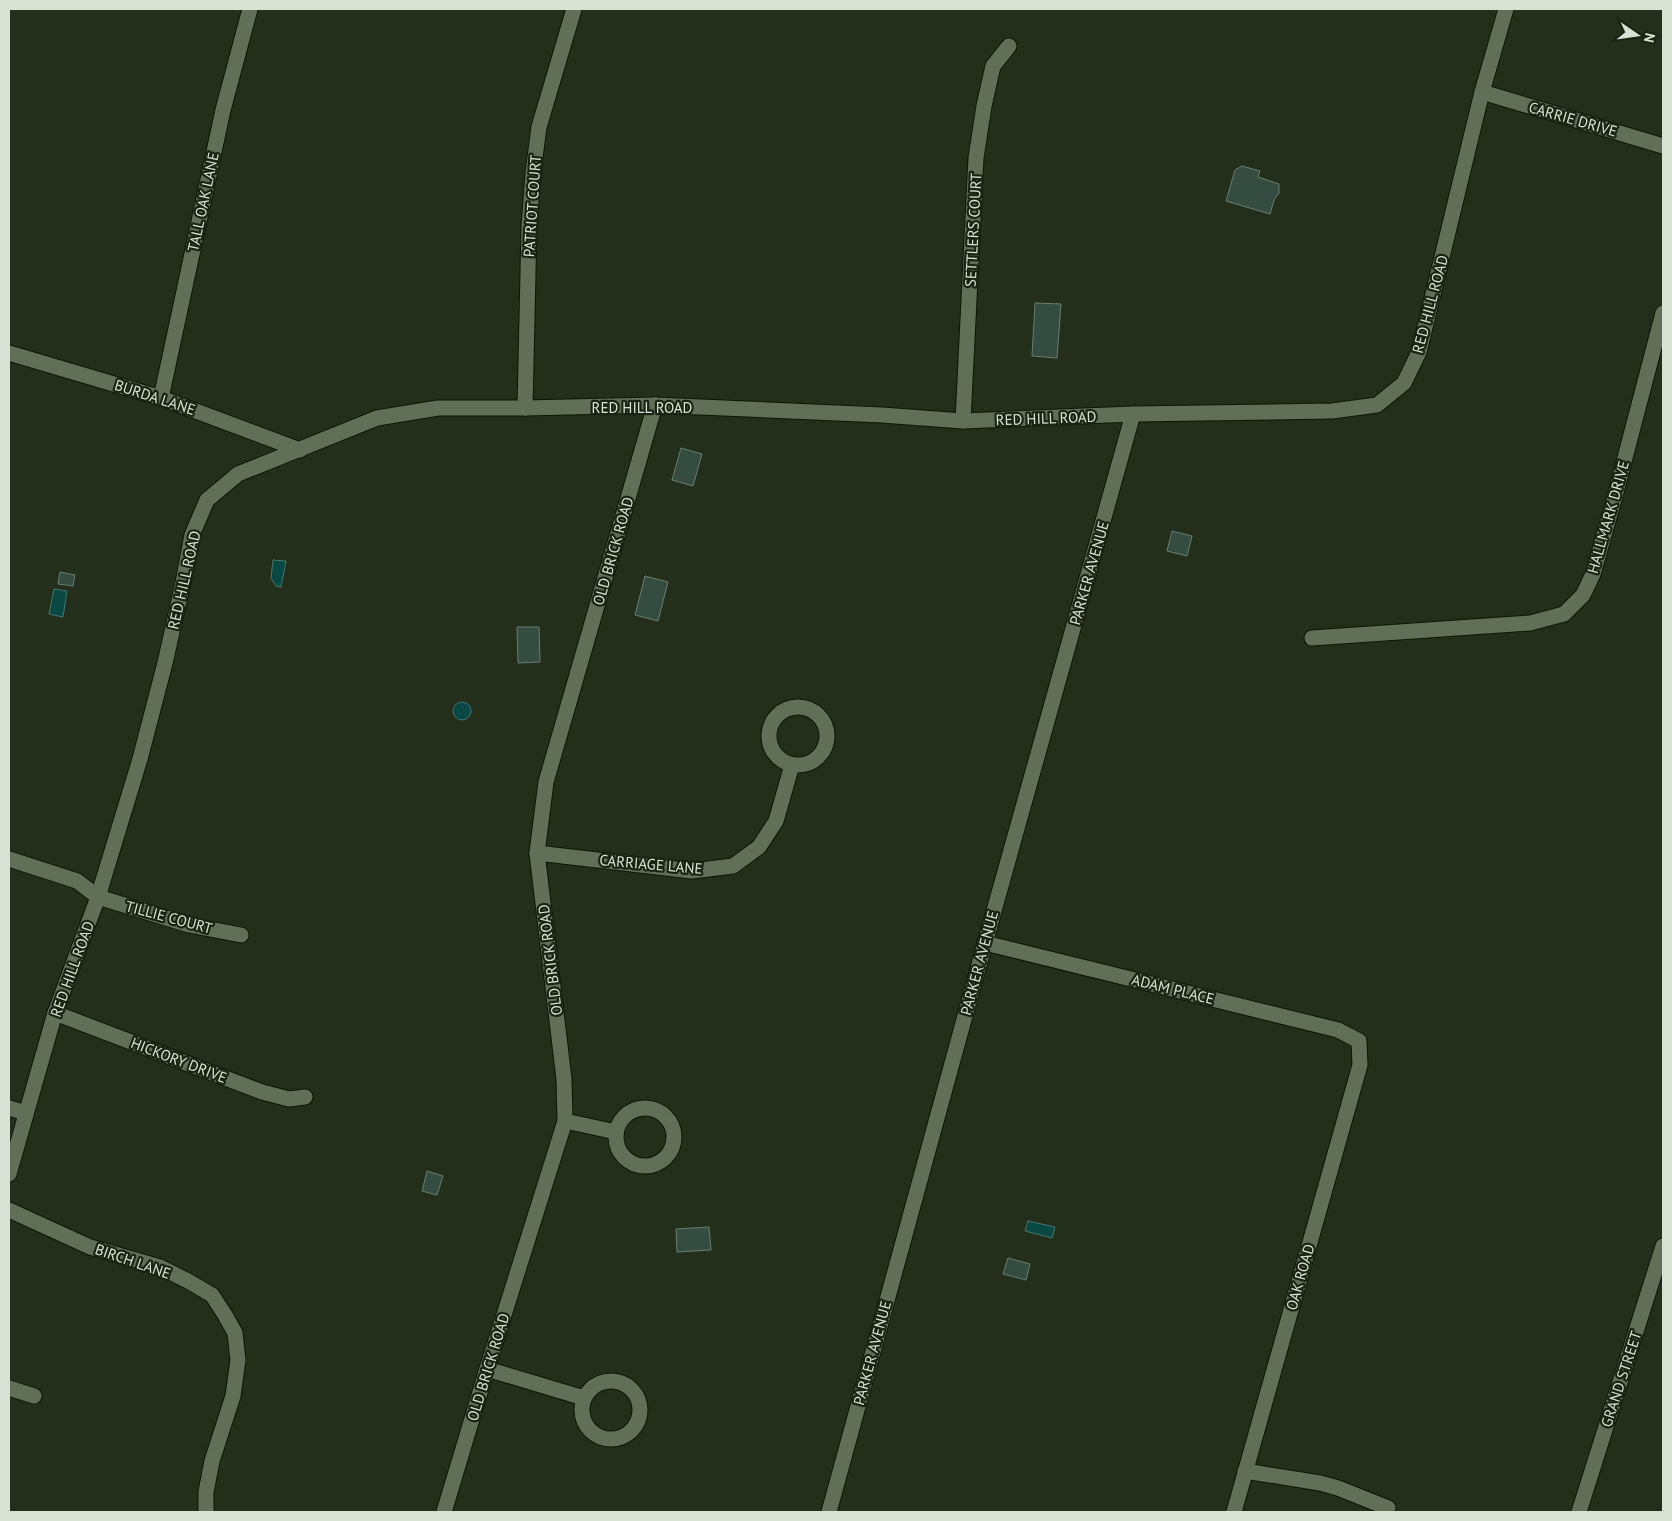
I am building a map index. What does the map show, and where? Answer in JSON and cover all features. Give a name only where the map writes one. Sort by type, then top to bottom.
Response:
[{"type":"street","name":"TALL OAK LANE","points":[[161,398],[223,110],[250,9]]},
{"type":"street","name":"PATRIOT COURT","points":[[525,408],[529,227],[533,173],[539,127],[574,9]]},
{"type":"street","name":"RED HILL ROAD","points":[[9,1174],[55,1013],[98,897],[140,759],[165,663],[192,535],[207,500],[238,474],[377,418],[438,408],[655,405],[882,415],[963,421],[1133,414],[1332,411],[1377,405],[1404,383],[1421,344],[1482,92],[1506,9]]},
{"type":"street","name":"SETTLERS COURT","points":[[963,421],[976,158],[984,106],[994,66],[1009,46]]},
{"type":"street","name":"CARRIE DRIVE","points":[[1482,92],[1663,146]]},
{"type":"street","name":"HALLMARK DRIVE","points":[[1312,638],[1530,623],[1564,614],[1583,594],[1593,574],[1663,313]]},
{"type":"street","name":"BURDA LANE","points":[[9,353],[161,398],[300,450]]},
{"type":"street","name":"OLD BRICK ROAD","points":[[444,1512],[565,1121],[564,1079],[537,853],[546,782],[655,405]]},
{"type":"street","name":"PARKER AVENUE","points":[[829,1512],[984,942],[1133,414]]},
{"type":"street","name":"CARRIAGE LANE","points":[[537,853],[692,871],[733,866],[759,847],[776,821],[792,765]]},
{"type":"street","points":[[9,859],[77,881],[98,897]]},
{"type":"street","name":"TILLIE COURT","points":[[98,897],[189,925],[241,935]]},
{"type":"street","name":"ADAM PLACE","points":[[984,942],[1338,1030],[1359,1041]]},
{"type":"street","name":"HICKORY DRIVE","points":[[55,1013],[262,1092],[289,1099],[305,1097]]},
{"type":"street","name":"OAK ROAD","points":[[1234,1512],[1360,1065],[1359,1041]]},
{"type":"street","points":[[9,1108],[26,1113]]},
{"type":"street","points":[[565,1121],[616,1132]]},
{"type":"street","name":"BIRCH LANE","points":[[9,1210],[90,1247],[160,1267],[212,1295],[221,1308],[235,1333],[238,1360],[233,1396],[212,1462],[206,1492],[206,1512]]},
{"type":"street","name":"GRAND STREET","points":[[1579,1512],[1660,1270],[1663,1246]]},
{"type":"street","points":[[487,1369],[584,1398]]},
{"type":"street","points":[[9,1388],[34,1396]]},
{"type":"street","points":[[1245,1470],[1320,1483],[1338,1488],[1388,1508]]},
{"type":"water","points":[[273,560],[286,561],[281,587],[276,586],[271,578]]},
{"type":"water","points":[[54,589],[67,591],[63,617],[49,614]]},
{"type":"water","points":[[458,702],[466,702],[471,707],[469,718],[458,720],[453,715],[453,707]]},
{"type":"water","points":[[1028,1221],[1055,1227],[1052,1238],[1025,1231]]},
{"type":"building","points":[[1242,166],[1260,171],[1258,177],[1279,184],[1279,193],[1274,200],[1270,214],[1226,201],[1235,170]]},
{"type":"building","points":[[1035,303],[1061,304],[1057,358],[1032,356]]},
{"type":"building","points":[[681,448],[702,454],[693,486],[672,480]]},
{"type":"building","points":[[1172,531],[1192,536],[1187,556],[1167,551]]},
{"type":"building","points":[[60,572],[75,575],[73,586],[58,584]]},
{"type":"building","points":[[645,576],[668,582],[658,621],[635,615]]},
{"type":"building","points":[[517,627],[539,627],[540,662],[518,663]]},
{"type":"building","points":[[427,1171],[443,1176],[437,1195],[422,1191]]},
{"type":"building","points":[[709,1227],[711,1250],[677,1252],[676,1229]]},
{"type":"building","points":[[1008,1258],[1030,1264],[1026,1280],[1003,1274]]}]
